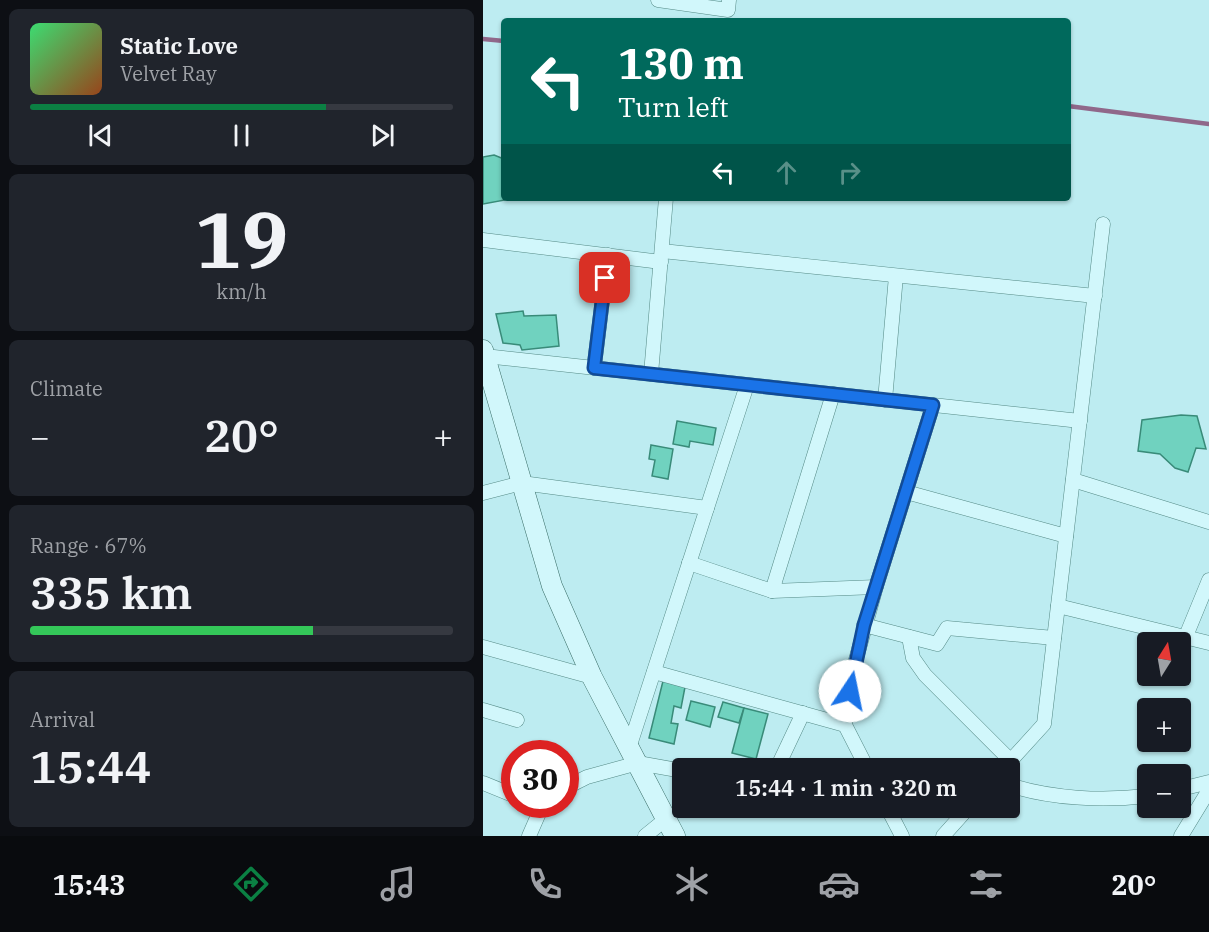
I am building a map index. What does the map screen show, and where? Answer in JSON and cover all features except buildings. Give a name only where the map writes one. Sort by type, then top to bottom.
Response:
[{"type":"main road","points":[[484,353],[552,586],[592,676],[670,827]]},
{"type":"street","points":[[658,0],[728,10],[729,0]]},
{"type":"street","points":[[651,374],[666,201]]},
{"type":"street","points":[[1013,758],[1044,724],[1103,224]]},
{"type":"street","points":[[483,240],[608,255],[661,256],[1095,296]]},
{"type":"street","points":[[594,368],[608,255]]},
{"type":"street","points":[[885,400],[896,276]]},
{"type":"street","points":[[484,353],[594,368],[1080,421]]},
{"type":"street","points":[[634,756],[654,672],[747,385]]},
{"type":"street","points":[[772,591],[833,394]]},
{"type":"street","points":[[862,758],[845,725],[852,674],[864,625],[933,405]]},
{"type":"street","points":[[1073,480],[1209,522]]},
{"type":"street","points":[[483,493],[522,483],[707,508]]},
{"type":"street","points":[[906,492],[1066,536]]},
{"type":"street","points":[[689,563],[772,591],[876,587]]},
{"type":"street","points":[[1188,632],[1209,580]]},
{"type":"street","points":[[1058,606],[1169,632]]},
{"type":"street","points":[[864,625],[937,644],[947,628],[1054,638]]},
{"type":"street","points":[[909,637],[913,658],[925,675],[1002,758]]},
{"type":"street","points":[[1191,638],[1209,644]]},
{"type":"street","points":[[483,647],[592,676]]},
{"type":"street","points":[[654,672],[845,725]]},
{"type":"street","points":[[483,710],[517,720]]},
{"type":"street","points":[[782,758],[803,713]]},
{"type":"street","points":[[579,781],[634,756],[672,768]]},
{"type":"street","points":[[1191,786],[1209,782]]},
{"type":"street","points":[[483,783],[501,790]]},
{"type":"street","points":[[1020,788],[1032,792],[1065,795],[1119,799],[1137,797]]},
{"type":"street","points":[[1181,836],[1209,790]]},
{"type":"street","points":[[529,836],[535,818]]},
{"type":"street","points":[[893,818],[902,836]]},
{"type":"street","points":[[943,836],[959,818]]},
{"type":"street","points":[[645,836],[670,827]]},
{"type":"waterway","points":[[483,39],[501,41]]},
{"type":"waterway","points":[[1071,106],[1209,124]]},
{"type":"route","points":[[605,278],[594,368],[933,405],[864,625],[850,691]]}]
